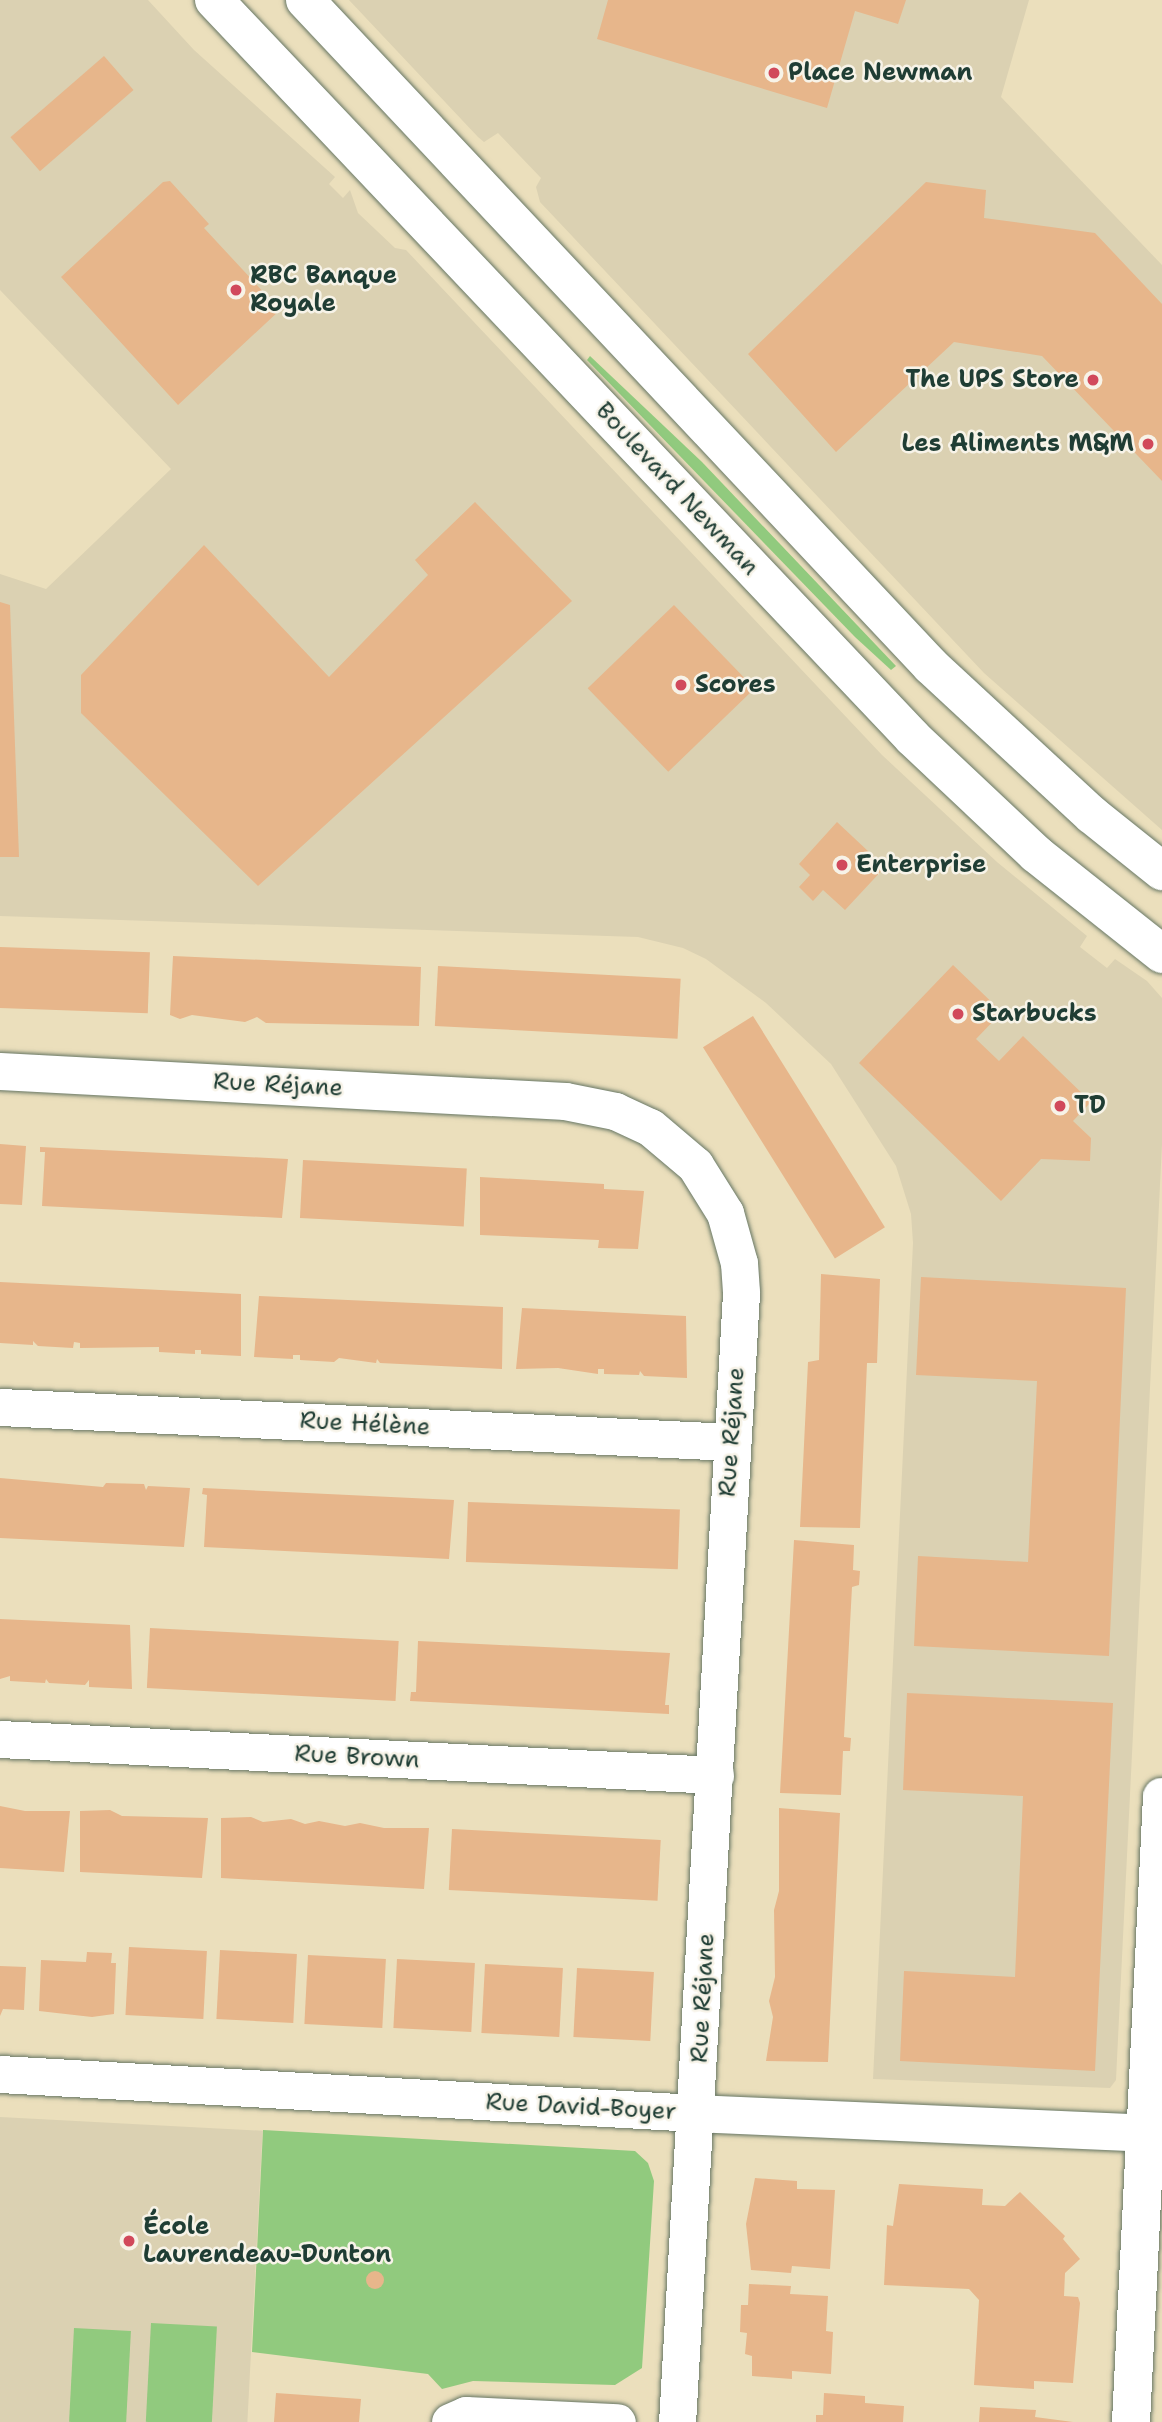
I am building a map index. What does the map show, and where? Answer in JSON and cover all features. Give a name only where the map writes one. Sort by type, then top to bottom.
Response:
[{"type":"main road","name":"Boulevard Newman","points":[[214,0],[906,732],[1036,854],[1162,954]]},
{"type":"main road","points":[[304,0],[931,666],[1092,815],[1162,871]]},
{"type":"main road","points":[[1131,2422],[1154,2133],[1162,1797]]},
{"type":"street","name":"Rue Réjane","points":[[0,1071],[565,1101],[615,1111],[650,1127],[695,1165],[734,1235],[741,1293],[730,1441],[715,1775],[677,2422]]},
{"type":"street","name":"Rue Hélène","points":[[0,1406],[730,1441]]},
{"type":"street","name":"Rue Brown","points":[[0,1739],[715,1775]]},
{"type":"street","name":"Rue David-Boyer","points":[[0,2074],[695,2113],[1154,2133]]},
{"type":"street","points":[[450,2422],[478,2415],[617,2422]]},
{"type":"shaded area","points":[[0,0],[148,0],[194,50],[335,177],[329,184],[343,198],[350,190],[358,213],[395,248],[406,250],[882,755],[997,862],[1087,936],[1080,947],[1107,968],[1115,959],[1147,981],[1162,998],[1162,1144],[1116,2080],[1110,2088],[873,2079],[913,1243],[911,1214],[896,1166],[831,1064],[766,1003],[706,959],[683,948],[638,937],[0,916],[0,574],[46,589],[171,469],[0,290]]},
{"type":"shaded area","points":[[349,0],[1029,0],[1001,97],[1162,265],[1162,830],[984,673],[540,202],[536,187],[541,178],[498,133],[484,142],[478,137]]},
{"type":"shaded area","name":"École Laurendeau-Dunton","points":[[0,2117],[263,2131],[247,2422],[0,2422]]},
{"type":"green space","points":[[590,356],[702,462],[896,666],[891,670],[855,637],[587,360]]},
{"type":"green space","points":[[263,2130],[635,2151],[648,2163],[654,2181],[642,2368],[615,2385],[473,2381],[442,2389],[428,2374],[252,2352]]},
{"type":"green space","points":[[151,2323],[217,2326],[212,2422],[146,2422]]},
{"type":"green space","points":[[74,2328],[131,2331],[126,2422],[69,2422]]},
{"type":"building","name":"Place Newman","points":[[608,0],[906,0],[898,24],[855,11],[827,108],[597,39]]},
{"type":"building","points":[[104,56],[134,90],[40,171],[10,137]]},
{"type":"building","points":[[170,181],[209,224],[204,228],[280,310],[178,405],[61,277],[163,182]]},
{"type":"building","points":[[926,182],[986,190],[984,218],[1095,233],[1162,304],[1162,481],[1042,356],[954,342],[836,452],[748,354]]},
{"type":"building","points":[[475,502],[572,601],[258,886],[81,713],[81,675],[204,545],[329,677],[428,575],[415,560]]},
{"type":"building","points":[[0,602],[10,605],[19,857],[0,857]]},
{"type":"building","points":[[674,605],[755,688],[668,772],[588,688]]},
{"type":"building","name":"Enterprise","points":[[837,822],[885,867],[845,910],[823,890],[813,901],[799,887],[810,875],[799,864]]},
{"type":"building","points":[[0,947],[150,952],[148,1013],[0,1008]]},
{"type":"building","points":[[173,956],[421,967],[419,1026],[266,1023],[257,1017],[245,1022],[192,1015],[180,1019],[170,1015]]},
{"type":"building","points":[[953,965],[1002,1012],[976,1039],[999,1061],[1023,1036],[1091,1102],[1073,1121],[1091,1138],[1090,1161],[1041,1159],[1001,1201],[859,1063]]},
{"type":"building","points":[[438,966],[681,979],[678,1039],[435,1026]]},
{"type":"building","points":[[753,1016],[885,1227],[835,1258],[703,1047]]},
{"type":"building","points":[[0,1144],[26,1146],[22,1205],[0,1204]]},
{"type":"building","points":[[40,1147],[288,1159],[282,1218],[42,1206],[45,1152],[40,1152]]},
{"type":"building","points":[[303,1160],[467,1169],[464,1227],[300,1218]]},
{"type":"building","points":[[480,1177],[604,1184],[604,1189],[644,1191],[638,1249],[598,1248],[599,1240],[480,1235]]},
{"type":"building","points":[[821,1274],[880,1279],[877,1363],[867,1363],[860,1528],[800,1527],[808,1362],[819,1360]]},
{"type":"building","points":[[921,1277],[1126,1288],[1109,1656],[914,1646],[918,1556],[1028,1562],[1037,1381],[916,1375]]},
{"type":"building","points":[[0,1282],[241,1294],[241,1356],[201,1354],[201,1350],[195,1350],[195,1354],[159,1352],[159,1347],[80,1348],[80,1343],[74,1342],[73,1348],[38,1346],[33,1341],[33,1345],[0,1343]]},
{"type":"building","points":[[259,1296],[503,1307],[502,1369],[380,1363],[377,1359],[376,1363],[339,1358],[334,1362],[300,1360],[300,1355],[293,1355],[293,1359],[254,1357]]},
{"type":"building","points":[[522,1308],[686,1316],[687,1378],[644,1376],[640,1371],[639,1375],[604,1374],[604,1369],[598,1369],[598,1374],[558,1368],[516,1369]]},
{"type":"building","points":[[0,1478],[103,1487],[106,1483],[144,1484],[146,1490],[148,1486],[190,1488],[184,1547],[0,1538]]},
{"type":"building","points":[[203,1488],[454,1500],[449,1559],[204,1547],[207,1495],[202,1494]]},
{"type":"building","points":[[468,1502],[680,1509],[678,1569],[466,1562]]},
{"type":"building","points":[[794,1540],[854,1545],[853,1570],[860,1571],[859,1585],[852,1587],[844,1737],[851,1738],[850,1751],[843,1751],[841,1795],[780,1793]]},
{"type":"building","points":[[0,1619],[130,1625],[132,1689],[89,1687],[89,1680],[85,1685],[49,1683],[46,1679],[45,1683],[10,1681],[10,1676],[0,1679]]},
{"type":"building","points":[[150,1628],[399,1641],[396,1701],[147,1688]]},
{"type":"building","points":[[418,1641],[670,1653],[665,1705],[669,1705],[669,1714],[410,1701],[411,1692],[416,1692]]},
{"type":"building","points":[[907,1693],[1113,1703],[1095,2071],[900,2061],[904,1971],[1015,1977],[1023,1796],[903,1790]]},
{"type":"building","points":[[0,1806],[25,1811],[70,1811],[64,1872],[0,1868]]},
{"type":"building","points":[[779,1808],[840,1813],[828,2062],[766,2061],[773,2017],[769,2001],[775,1977],[774,1910],[779,1891]]},
{"type":"building","points":[[110,1810],[122,1816],[208,1818],[202,1878],[80,1872],[80,1811]]},
{"type":"building","points":[[251,1817],[263,1822],[291,1819],[305,1824],[319,1821],[345,1826],[360,1823],[384,1828],[429,1828],[424,1889],[221,1878],[221,1818]]},
{"type":"building","points":[[452,1829],[661,1840],[658,1901],[449,1890]]},
{"type":"building","points":[[129,1947],[207,1951],[203,2019],[125,2015]]},
{"type":"building","points":[[220,1950],[297,1954],[293,2023],[216,2019]]},
{"type":"building","points":[[87,1952],[112,1953],[111,1963],[116,1963],[114,2014],[92,2017],[39,2011],[41,1960],[86,1962]]},
{"type":"building","points":[[308,1955],[386,1959],[382,2028],[304,2024]]},
{"type":"building","points":[[397,1959],[475,1963],[471,2032],[393,2028]]},
{"type":"building","points":[[485,1964],[563,1968],[559,2037],[481,2033]]},
{"type":"building","points":[[0,1966],[26,1967],[24,2010],[3,2009],[0,2016]]},
{"type":"building","points":[[577,1968],[654,1972],[650,2041],[573,2037]]},
{"type":"building","points":[[755,2178],[797,2181],[797,2189],[835,2190],[830,2269],[792,2266],[791,2273],[751,2270],[746,2224]]},
{"type":"building","points":[[899,2184],[983,2189],[982,2205],[1005,2206],[1020,2192],[1065,2236],[1063,2239],[1080,2259],[1065,2273],[1064,2296],[1078,2297],[1080,2303],[1073,2383],[1034,2381],[1034,2389],[974,2385],[979,2300],[969,2289],[884,2285],[887,2225],[893,2226]]},
{"type":"building","points":[[375,2271],[381,2274],[384,2280],[381,2286],[375,2289],[369,2286],[366,2280],[369,2274]]},
{"type":"building","points":[[749,2284],[791,2286],[790,2294],[828,2296],[826,2331],[833,2332],[831,2374],[792,2371],[792,2379],[752,2376],[752,2356],[745,2354],[747,2333],[740,2332],[741,2305],[748,2305]]},
{"type":"building","points":[[276,2393],[361,2399],[359,2422],[274,2422]]},
{"type":"building","points":[[824,2393],[865,2396],[865,2403],[904,2406],[903,2422],[816,2422],[816,2415],[823,2415]]},
{"type":"building","points":[[980,2407],[1036,2410],[1035,2417],[1073,2422],[979,2422]]},
{"type":"place","name":"Place Newman","points":[[774,73]]},
{"type":"place","name":"RBC Banque Royale","points":[[236,290]]},
{"type":"place","name":"The UPS Store","points":[[1093,380]]},
{"type":"place","name":"Les Aliments M&M","points":[[1148,444]]},
{"type":"place","name":"Scores","points":[[681,685]]},
{"type":"place","name":"Enterprise","points":[[842,865]]},
{"type":"place","name":"Starbucks","points":[[958,1014]]},
{"type":"place","name":"TD","points":[[1060,1106]]},
{"type":"place","name":"École Laurendeau-Dunton","points":[[129,2241]]}]
